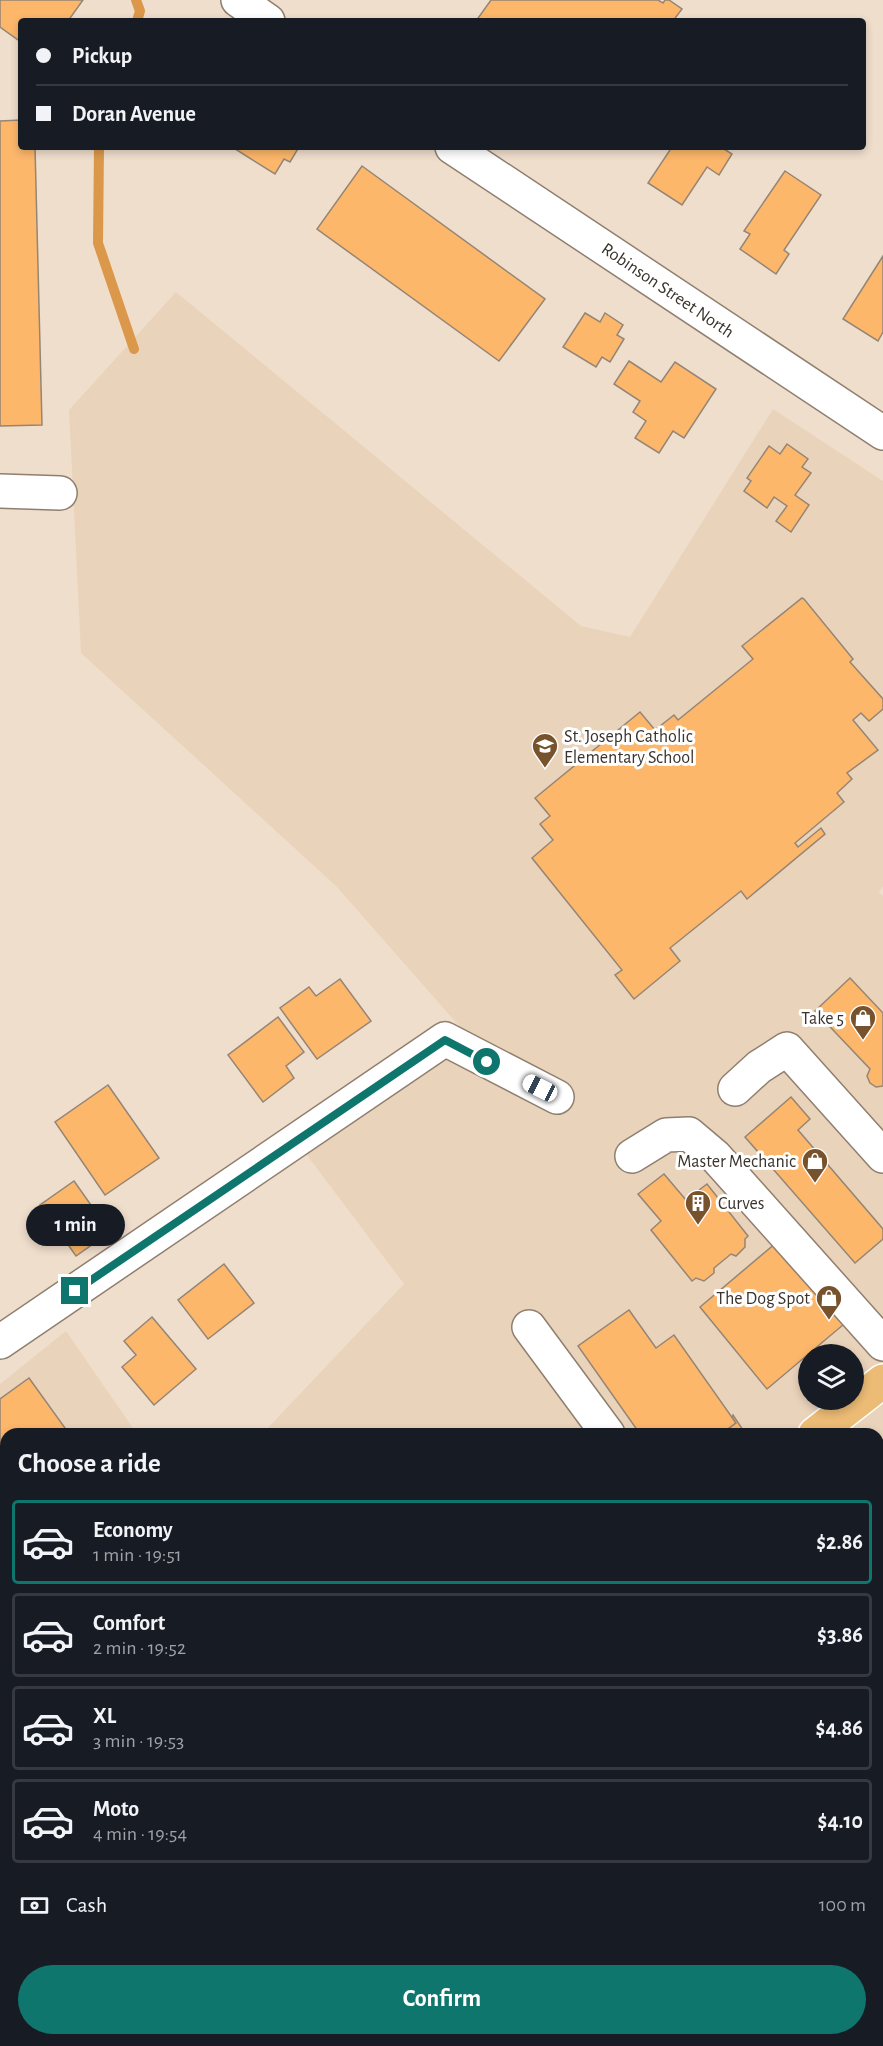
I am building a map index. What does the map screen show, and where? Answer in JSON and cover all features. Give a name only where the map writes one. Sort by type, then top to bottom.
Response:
[{"type":"main road","points":[[823,1428],[883,1381]]},
{"type":"street","points":[[238,0],[264,18]]},
{"type":"street","name":"Robinson Street North","points":[[457,150],[883,433]]},
{"type":"street","points":[[0,491],[60,494]]},
{"type":"street","points":[[0,1342],[445,1040],[557,1096]]},
{"type":"street","points":[[735,1089],[759,1067],[787,1049],[881,1149]]},
{"type":"street","points":[[632,1156],[666,1135],[689,1134],[716,1156],[883,1344]]},
{"type":"street","points":[[529,1328],[604,1428]]},
{"type":"shaded area","name":"St. Joseph Catholic Elementary School","points":[[176,292],[581,626],[630,637],[773,409],[883,481],[883,886],[879,892],[883,896],[883,1428],[268,1428],[404,1284],[306,1154],[468,1036],[336,886],[81,653],[69,410]]},
{"type":"shaded area","points":[[66,1331],[133,1428],[0,1428],[0,1384]]},
{"type":"building","points":[[0,0],[83,0],[70,18],[18,18],[18,40],[0,27]]},
{"type":"building","points":[[491,0],[658,0],[663,3],[669,0],[682,9],[675,18],[478,18]]},
{"type":"building","points":[[18,120],[18,150],[35,150],[42,425],[0,426],[0,121]]},
{"type":"building","points":[[237,150],[297,150],[290,162],[284,159],[275,174]]},
{"type":"building","points":[[670,150],[726,150],[732,154],[719,175],[707,167],[682,205],[648,183]]},
{"type":"building","points":[[362,166],[545,299],[499,361],[317,229]]},
{"type":"building","points":[[785,171],[821,195],[784,250],[789,254],[776,274],[740,249],[750,234],[744,231]]},
{"type":"building","points":[[883,256],[883,332],[878,341],[843,319]]},
{"type":"building","points":[[585,313],[600,322],[605,313],[623,325],[617,335],[624,339],[610,362],[602,357],[596,367],[563,347]]},
{"type":"building","points":[[629,361],[661,382],[675,362],[716,389],[684,438],[673,431],[659,453],[635,438],[646,421],[633,412],[640,401],[614,384]]},
{"type":"building","points":[[787,444],[808,459],[802,467],[811,473],[795,495],[809,505],[791,532],[776,521],[787,506],[774,497],[767,508],[744,491],[751,481],[747,478],[769,446],[780,454]]},
{"type":"building","points":[[802,598],[853,659],[850,662],[883,699],[883,709],[869,721],[861,713],[853,720],[878,750],[847,773],[852,779],[837,793],[844,802],[795,843],[798,847],[821,828],[825,834],[747,899],[741,891],[670,948],[680,961],[634,999],[615,975],[622,970],[532,858],[553,840],[540,824],[550,816],[535,798],[640,712],[655,730],[674,715],[678,720],[753,659],[742,646]]},
{"type":"building","name":"Take 5","points":[[850,978],[883,1013],[883,1086],[876,1087],[870,1083],[867,1076],[870,1069],[815,1011]]},
{"type":"building","points":[[340,979],[371,1021],[317,1059],[280,1008],[309,987],[316,996]]},
{"type":"building","points":[[278,1017],[304,1052],[286,1066],[294,1078],[263,1102],[228,1055]]},
{"type":"building","points":[[108,1085],[159,1158],[105,1195],[55,1122]]},
{"type":"building","name":"Master Mechanic","points":[[791,1097],[810,1119],[798,1130],[883,1229],[883,1239],[855,1263],[745,1137]]},
{"type":"building","name":"Curves","points":[[664,1174],[686,1200],[707,1184],[748,1236],[745,1239],[745,1247],[736,1256],[731,1254],[714,1268],[714,1273],[704,1281],[696,1278],[692,1281],[651,1230],[661,1221],[638,1194]]},
{"type":"building","points":[[74,1181],[110,1232],[76,1256],[40,1205]]},
{"type":"building","points":[[783,1237],[850,1319],[820,1344],[798,1344],[798,1363],[767,1389],[700,1307]]},
{"type":"building","points":[[224,1264],[254,1303],[208,1339],[178,1300]]},
{"type":"building","points":[[629,1310],[656,1348],[674,1335],[736,1423],[729,1428],[636,1428],[578,1346]]},
{"type":"building","points":[[152,1317],[196,1369],[154,1405],[122,1367],[136,1355],[124,1341]]},
{"type":"building","points":[[29,1378],[65,1428],[0,1428],[0,1399]]},
{"type":"building","points":[[733,1415],[742,1428],[729,1428],[736,1423]]},
{"type":"waterway","points":[[136,0],[140,11],[138,18]]},
{"type":"waterway","points":[[99,150],[98,243],[134,349]]},
{"type":"place","name":"St. Joseph Catholic Elementary School","points":[[545,769]]},
{"type":"place","name":"Take 5","points":[[863,1041]]},
{"type":"place","name":"Master Mechanic","points":[[815,1184]]},
{"type":"place","name":"Curves","points":[[698,1226]]},
{"type":"place","name":"The Dog Spot","points":[[829,1321]]},
{"type":"route","points":[[75,1291],[445,1040],[487,1062]]}]
